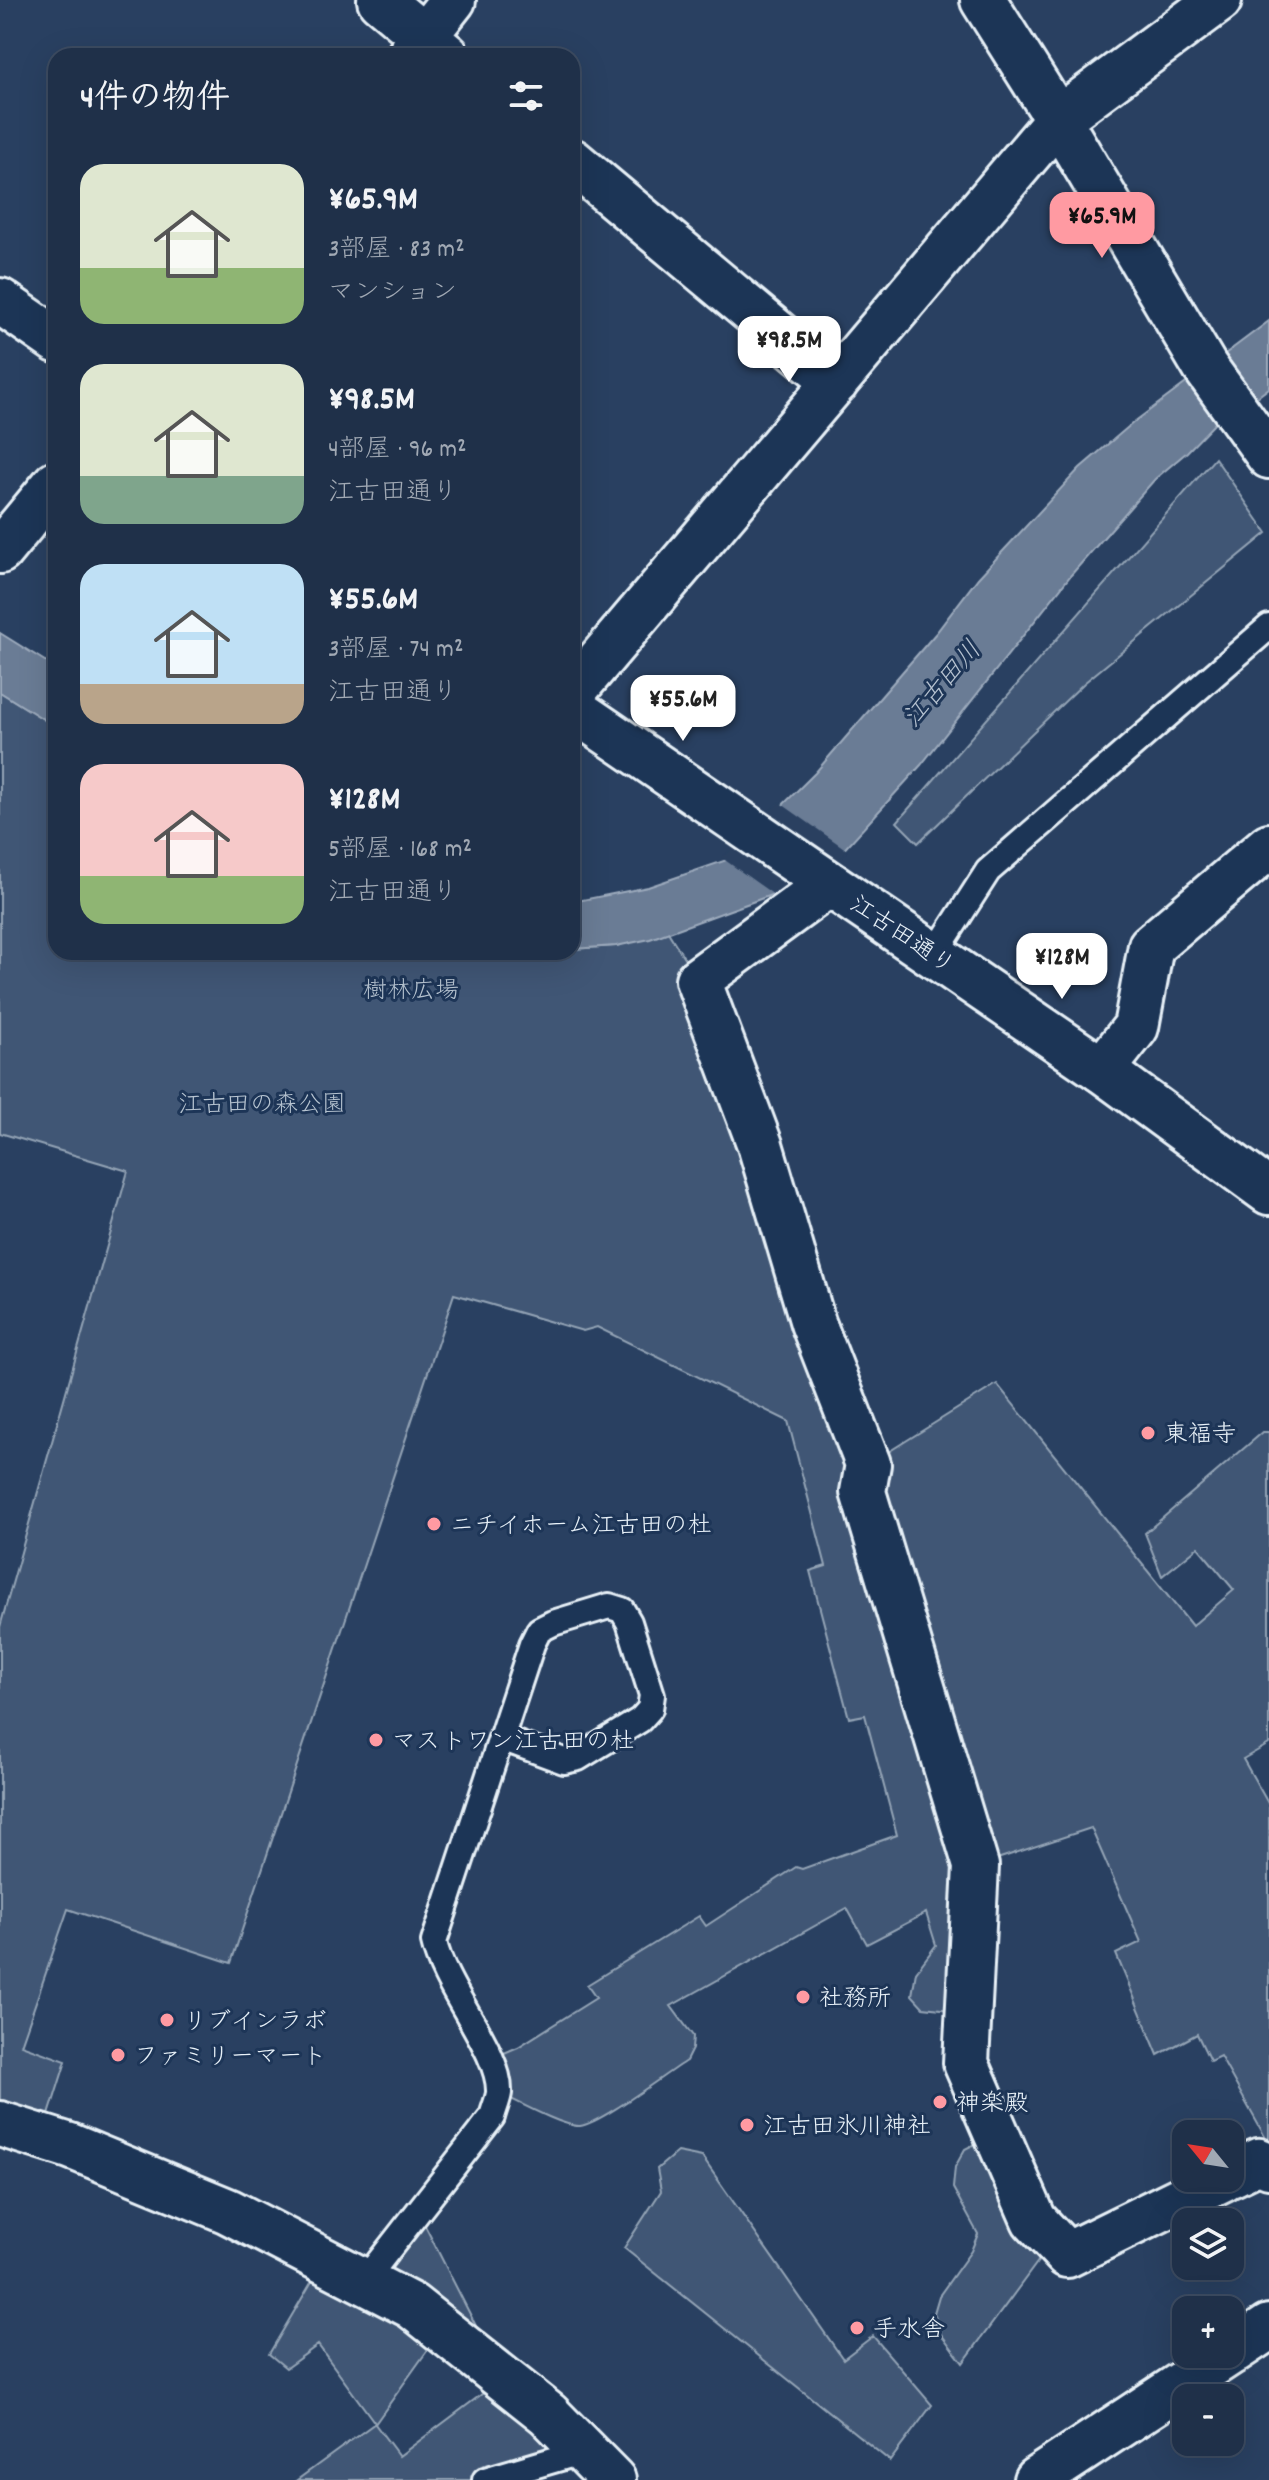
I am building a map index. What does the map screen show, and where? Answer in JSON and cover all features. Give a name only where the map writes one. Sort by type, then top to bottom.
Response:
[{"type":"street","points":[[380,0],[424,48]]},
{"type":"street","points":[[427,48],[453,0]]},
{"type":"street","points":[[983,0],[1058,119],[1205,367],[1264,436]]},
{"type":"street","points":[[580,684],[1058,119],[1219,0]]},
{"type":"street","points":[[580,168],[836,382]]},
{"type":"street","points":[[0,301],[48,334]]},
{"type":"street","points":[[0,551],[48,493]]},
{"type":"street","name":"江古田通り","points":[[580,713],[1102,1070],[1269,1192]]},
{"type":"street","points":[[1102,1070],[1136,1027],[1151,946],[1269,846]]},
{"type":"street","points":[[820,877],[698,980],[760,1145],[813,1323],[868,1464],[863,1492],[976,1866],[966,2063],[1034,2220],[1067,2255],[1195,2192]]},
{"type":"street","points":[[0,2124],[70,2146],[228,2211],[412,2306],[548,2414],[598,2466]]},
{"type":"street","points":[[1244,2168],[1259,2161],[1269,2166]]},
{"type":"street","points":[[1244,2343],[1269,2327]]},
{"type":"street","points":[[1036,2480],[1206,2368]]},
{"type":"lane","points":[[934,955],[988,871],[1269,627]]},
{"type":"lane","points":[[364,2281],[492,2117],[499,2093],[495,2069],[439,1964],[434,1942],[532,1644],[539,1630],[553,1623],[609,1606],[622,1610],[629,1622],[652,1695],[650,1709],[640,1720],[578,1758],[564,1761],[551,1759],[502,1738]]},
{"type":"lane","points":[[485,2480],[598,2466]]},
{"type":"green space","points":[[1215,458],[1267,533],[1084,683],[918,843],[897,822]]},
{"type":"green space","points":[[0,692],[48,722],[48,960],[580,960],[580,948],[616,946],[668,932],[698,980],[869,1464],[997,1384],[1192,1626],[1234,1590],[1198,1547],[1162,1576],[1145,1533],[1263,1432],[1269,1432],[1269,1744],[1243,1759],[1269,1805],[1269,2144],[1220,2056],[1210,2061],[1197,2034],[1158,2055],[1116,1954],[1141,1942],[1091,1828],[976,1866],[969,2012],[923,2007],[912,1995],[916,1972],[936,1945],[926,1913],[867,1944],[847,1908],[671,2006],[693,2036],[692,2049],[686,2061],[602,2117],[580,2126],[572,2125],[499,2093],[490,2059],[518,2047],[596,1998],[587,1985],[699,1916],[706,1926],[796,1867],[802,1869],[897,1835],[865,1715],[849,1718],[810,1571],[826,1566],[788,1421],[597,1327],[583,1331],[454,1294],[231,1963],[68,1909],[21,2045],[66,2061],[42,2137],[0,2124],[0,1627],[128,1171],[0,1133]]},
{"type":"green space","points":[[996,2133],[1053,2241],[963,2363],[941,2334],[934,2313],[939,2296],[971,2251],[978,2234],[953,2188],[955,2167],[965,2149]]},
{"type":"green space","points":[[677,2152],[702,2157],[843,2359],[873,2336],[932,2405],[890,2461],[624,2248],[661,2191],[657,2169]]},
{"type":"green space","points":[[418,2212],[503,2379],[584,2451],[485,2480],[297,2480],[375,2423],[318,2345],[286,2368],[269,2354],[324,2261],[364,2281]],"holes":[[[442,2330],[502,2379],[399,2456],[375,2424]]]},
{"type":"water","name":"江古田川","points":[[1269,321],[1269,388],[1217,421],[1155,479],[1071,575],[921,765],[840,854],[774,894],[650,939],[580,948],[580,900],[648,887],[727,860],[815,773],[936,633],[978,578],[1080,468],[1134,422]]},
{"type":"water","points":[[0,633],[48,663],[48,722],[0,692]]},
{"type":"pier","points":[[779,802],[847,850],[840,859],[777,897],[722,858]]},
{"type":"place","name":"東福寺","points":[[1148,1433]]},
{"type":"place","name":"ニチイホーム江古田の杜","points":[[434,1524]]},
{"type":"place","name":"マストワン江古田の杜","points":[[376,1740]]},
{"type":"place","name":"社務所","points":[[803,1997]]},
{"type":"place","name":"リブインラボ","points":[[167,2020]]},
{"type":"place","name":"ファミリーマート","points":[[118,2055]]},
{"type":"place","name":"神楽殿","points":[[940,2102]]},
{"type":"place","name":"江古田氷川神社","points":[[747,2125]]},
{"type":"place","name":"手水舎","points":[[857,2328]]},
{"type":"park label","name":"樹林広場","points":[[411,989]]},
{"type":"park label","name":"江古田の森公園","points":[[262,1103]]}]
